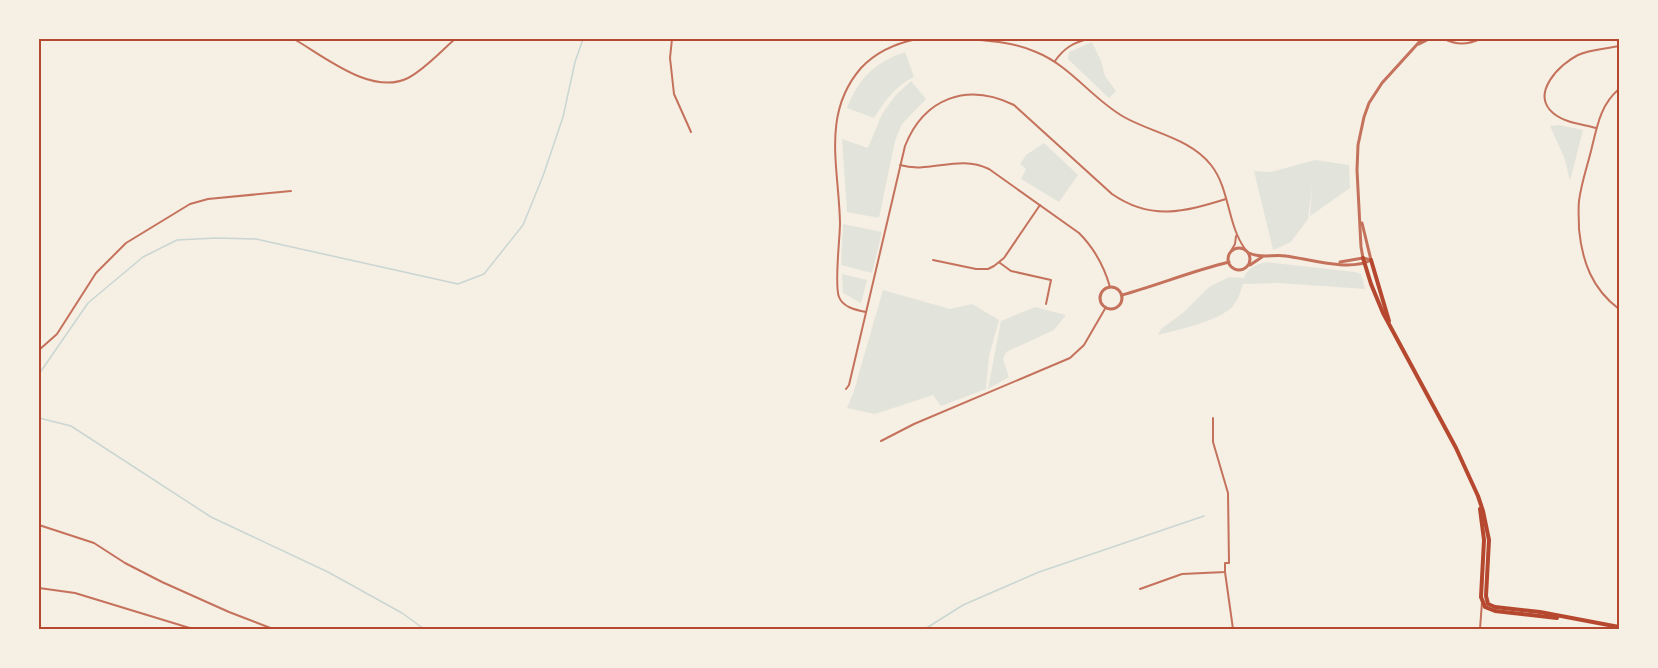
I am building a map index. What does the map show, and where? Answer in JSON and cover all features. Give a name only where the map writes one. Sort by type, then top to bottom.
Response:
[{"type":"main road","points":[[1371,260],[1391,327]]},
{"type":"main road","points":[[1364,261],[1378,303],[1456,447],[1478,496],[1489,540],[1486,597],[1488,604],[1619,627]]},
{"type":"main road","points":[[1478,496],[1484,540],[1482,602],[1485,607],[1490,610],[1567,618]]},
{"type":"street","points":[[294,39],[356,75],[368,80],[387,83],[398,82],[409,77],[455,39]]},
{"type":"street","points":[[672,39],[670,58],[674,93],[691,132]]},
{"type":"street","points":[[866,312],[845,304],[839,298],[837,289],[840,231],[835,124],[845,91],[864,65],[891,47],[918,39]]},
{"type":"street","points":[[965,39],[993,41],[1035,51],[1055,62],[1115,112],[1198,152],[1214,169],[1235,230],[1249,253],[1256,256],[1284,255],[1348,265],[1371,260],[1360,216]]},
{"type":"street","points":[[1055,62],[1067,48],[1089,39]]},
{"type":"street","points":[[1364,261],[1361,247],[1357,156],[1360,130],[1369,104],[1382,83],[1422,39]]},
{"type":"street","points":[[1418,45],[1429,39]]},
{"type":"street","points":[[1444,39],[1456,44],[1467,44],[1480,39]]},
{"type":"street","points":[[1452,39],[1456,44]]},
{"type":"street","points":[[1596,128],[1566,120],[1552,112],[1546,102],[1547,86],[1558,69],[1573,58],[1584,53],[1619,46]]},
{"type":"street","points":[[1619,89],[1604,107],[1596,128],[1579,199],[1581,244],[1587,269],[1603,295],[1619,309]]},
{"type":"street","points":[[846,388],[849,385],[904,146],[920,118],[931,108],[944,101],[958,97],[987,95],[1014,105],[1103,188],[1129,205],[1149,211],[1170,212],[1193,209],[1226,199]]},
{"type":"street","points":[[900,165],[911,167],[962,163],[979,165],[992,171],[1085,239],[1102,264],[1110,287]]},
{"type":"street","points":[[39,350],[57,334],[96,273],[126,243],[190,204],[208,199],[291,190]]},
{"type":"street","points":[[933,260],[980,269],[991,268],[1000,263],[1040,205]]},
{"type":"street","points":[[1235,230],[1235,242],[1228,256],[1228,262],[1232,267],[1243,270],[1264,256]]},
{"type":"street","points":[[1231,251],[1238,247],[1245,249]]},
{"type":"street","points":[[1248,266],[1251,259],[1249,253]]},
{"type":"street","points":[[1122,295],[1228,262]]},
{"type":"street","points":[[1000,263],[1010,271],[1051,280],[1046,304]]},
{"type":"street","points":[[1110,287],[1117,288],[1122,295],[1119,306],[1106,307],[1102,302],[1101,296],[1104,290],[1110,287]]},
{"type":"street","points":[[880,441],[914,424],[1070,358],[1084,345],[1106,307]]},
{"type":"street","points":[[1213,417],[1213,442],[1228,493],[1228,563],[1225,563],[1225,572],[1233,629]]},
{"type":"street","points":[[39,525],[94,543],[125,563],[162,582],[273,629]]},
{"type":"street","points":[[1140,589],[1182,574],[1225,572]]},
{"type":"street","points":[[39,588],[75,593],[193,629]]},
{"type":"street","points":[[1480,629],[1482,602]]},
{"type":"street","points":[[1481,615],[1490,610]]},
{"type":"shaded area","points":[[1092,42],[1105,76],[1116,91],[1109,98],[1068,59],[1069,52]]},
{"type":"shaded area","points":[[905,52],[914,77],[896,89],[874,118],[847,108],[856,88],[876,66]]},
{"type":"shaded area","points":[[911,81],[926,99],[902,124],[895,141],[879,218],[847,212],[842,139],[868,148],[882,114],[895,96]]},
{"type":"shaded area","points":[[1559,125],[1583,130],[1570,181],[1564,157],[1550,126]]},
{"type":"shaded area","points":[[1044,143],[1078,175],[1059,202],[1021,179],[1026,169],[1020,164],[1026,155]]},
{"type":"shaded area","points":[[1315,160],[1349,165],[1350,188],[1310,216],[1312,185],[1308,219],[1291,242],[1273,250],[1254,171],[1271,172]]},
{"type":"shaded area","points":[[843,224],[882,232],[872,273],[841,265]]},
{"type":"shaded area","points":[[1266,262],[1355,272],[1361,274],[1365,289],[1279,283],[1243,284],[1236,301],[1227,311],[1198,324],[1158,335],[1161,329],[1184,312],[1209,287],[1229,277],[1244,278],[1250,269]]},
{"type":"shaded area","points":[[842,274],[867,280],[861,303],[843,293]]},
{"type":"shaded area","points":[[883,290],[950,309],[972,304],[999,320],[989,356],[986,389],[941,406],[933,395],[875,414],[847,408]]},
{"type":"shaded area","points":[[1035,307],[1066,315],[1054,330],[1006,352],[1003,359],[1009,377],[988,389],[1001,321]]},
{"type":"waterway","points":[[39,374],[88,303],[143,257],[177,240],[256,239],[458,284],[484,274],[523,225],[563,117],[575,62],[583,39]]},
{"type":"waterway","points":[[39,418],[71,426],[211,517],[328,572],[402,613],[424,629]]},
{"type":"waterway","points":[[925,629],[963,605],[1039,572],[1204,516]]}]
